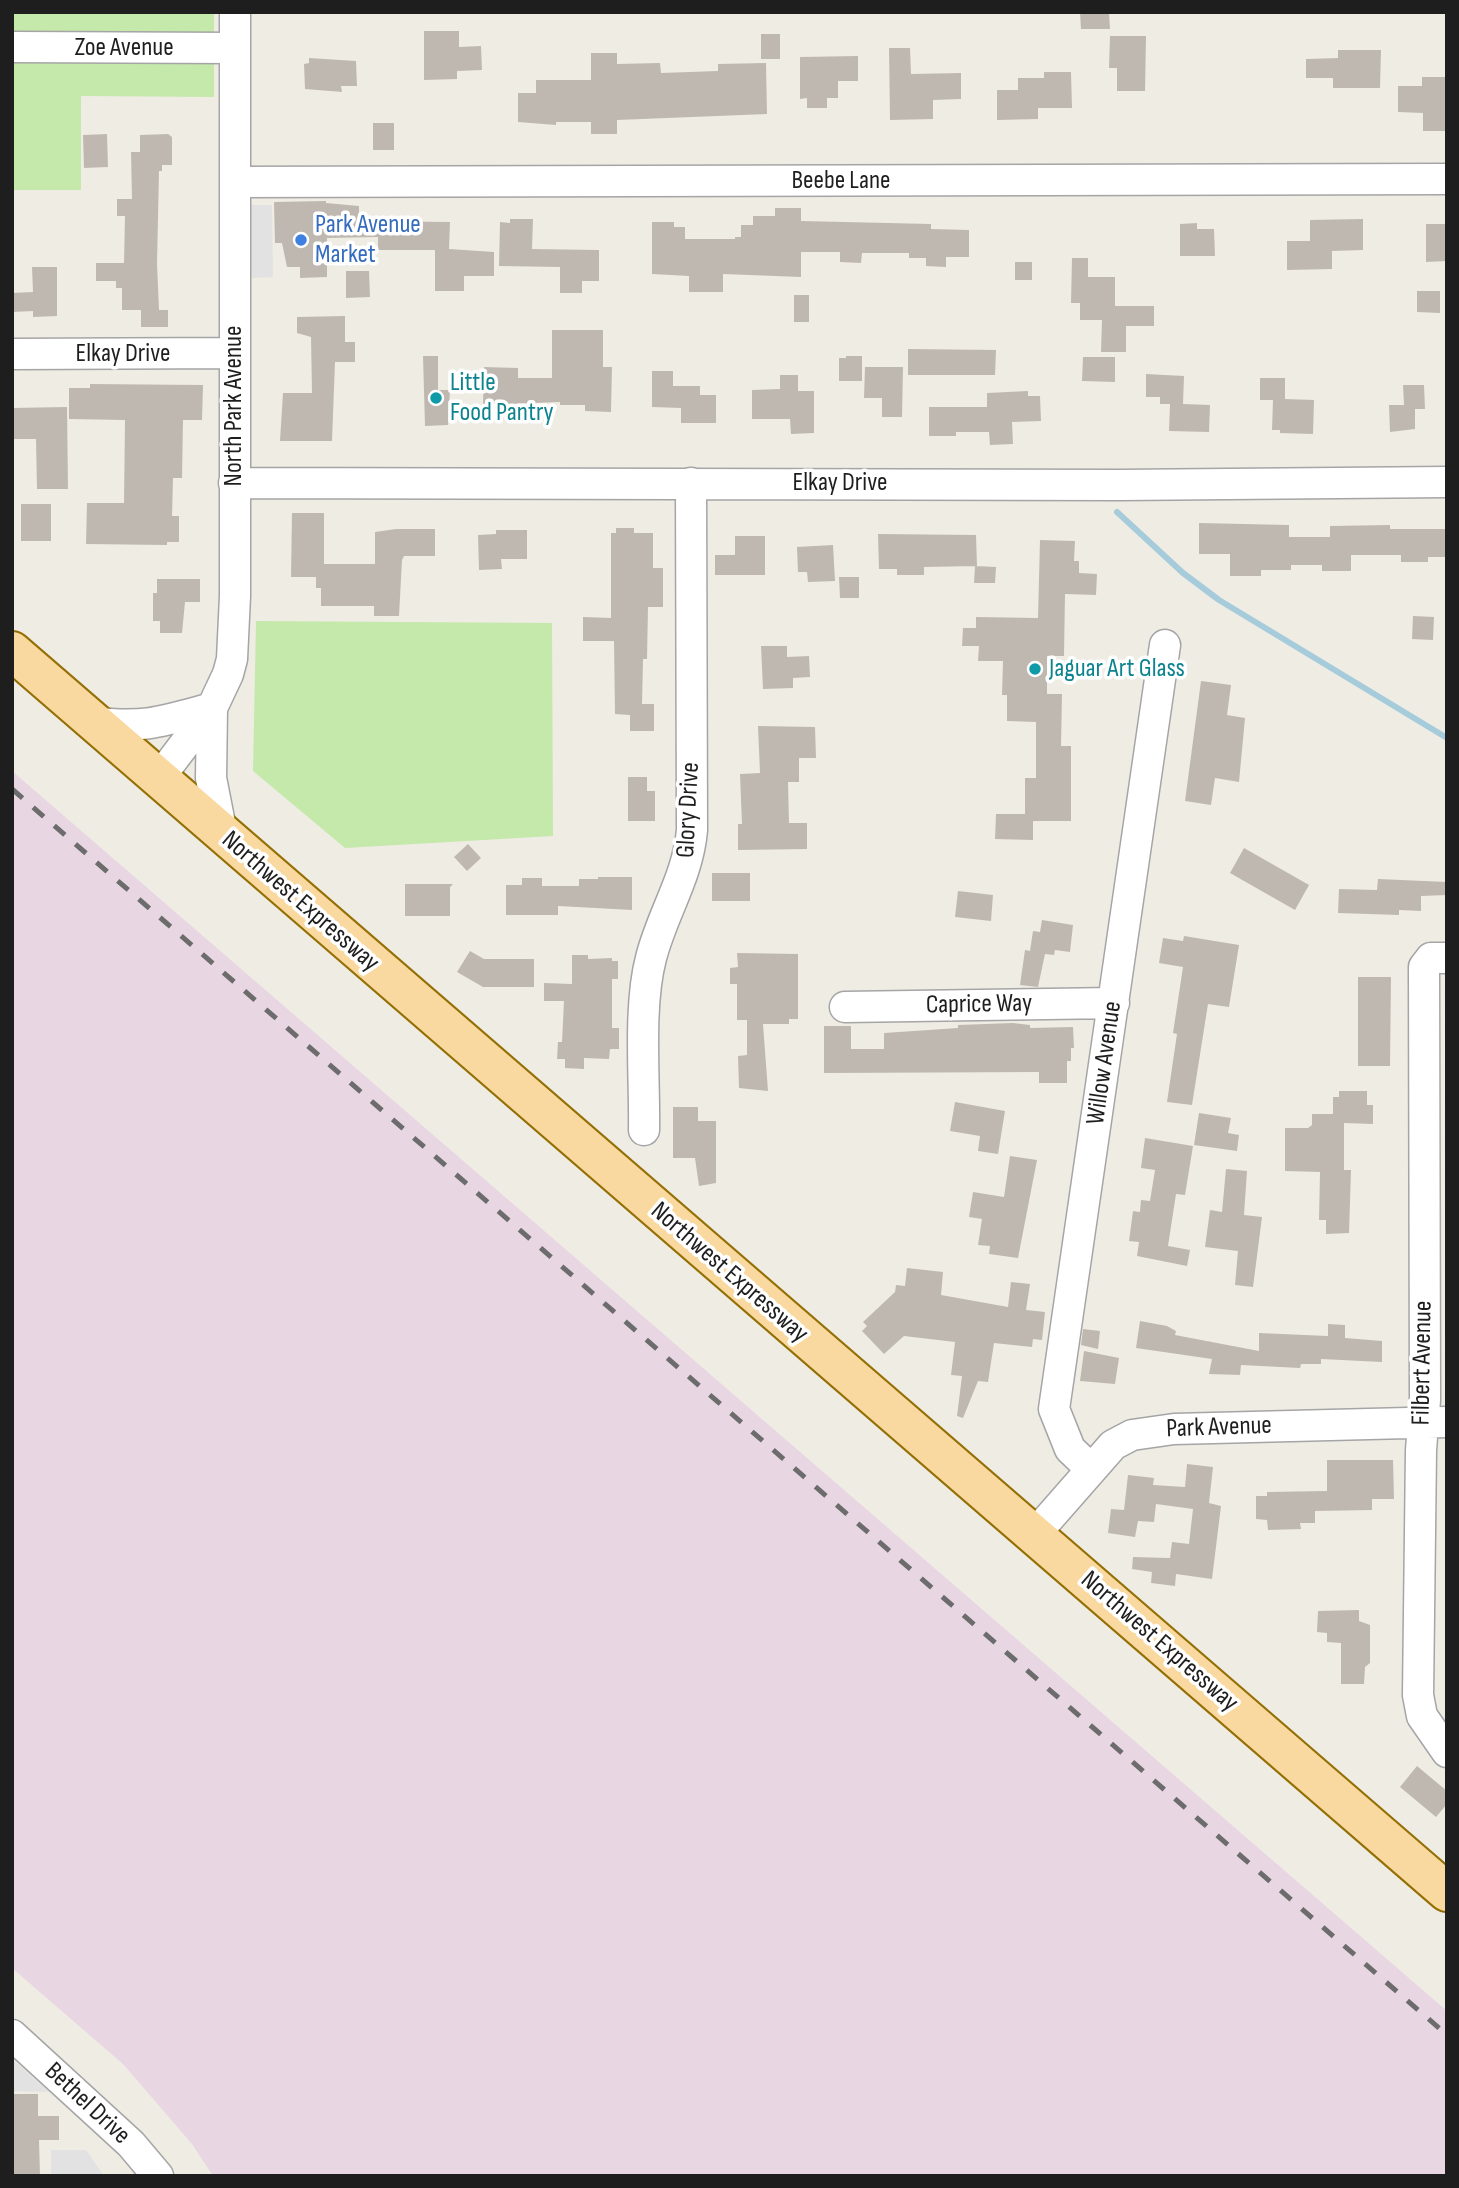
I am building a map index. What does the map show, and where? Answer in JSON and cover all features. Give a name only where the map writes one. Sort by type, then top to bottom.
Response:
[{"type":"main road","name":"Northwest Expressway","points":[[12,651],[1447,1892]]},
{"type":"street","name":"North Park Avenue","points":[[159,778],[212,708],[232,659],[236,596],[235,12]]},
{"type":"street","name":"Zoe Avenue","points":[[12,47],[235,48]]},
{"type":"street","name":"Beebe Lane","points":[[236,182],[1447,179]]},
{"type":"street","name":"Elkay Drive","points":[[12,355],[234,353]]},
{"type":"street","name":"Elkay Drive","points":[[234,482],[1120,485],[1447,482]]},
{"type":"street","name":"Glory Drive","points":[[644,1130],[646,993],[650,960],[686,868],[692,830],[691,482]]},
{"type":"street","name":"Willow Avenue","points":[[1091,1469],[1070,1449],[1054,1409],[1165,645]]},
{"type":"street","points":[[93,722],[139,726],[163,723],[212,708],[211,778],[222,834]]},
{"type":"street","name":"Filbert Avenue","points":[[1435,962],[1435,1422],[1418,1695],[1422,1716],[1447,1752]]},
{"type":"street","name":"Caprice Way","points":[[845,1007],[1114,1003]]},
{"type":"street","name":"Park Avenue","points":[[1034,1534],[1113,1445],[1132,1434],[1146,1431],[1435,1422]]},
{"type":"street","name":"Bethel Drive","points":[[12,2035],[131,2144],[158,2176]]},
{"type":"shaded area","points":[[250,205],[272,205],[273,277],[251,278]]},
{"type":"shaded area","points":[[12,771],[1447,2011],[1447,2176],[213,2176],[192,2144],[123,2064],[12,1968]]},
{"type":"shaded area","points":[[12,2059],[49,2092],[12,2091]]},
{"type":"shaded area","points":[[51,2150],[86,2150],[104,2176],[51,2176]]},
{"type":"green space","points":[[12,12],[214,12],[214,97],[81,96],[81,190],[12,190]]},
{"type":"green space","points":[[256,621],[552,623],[553,836],[345,848],[253,771]]},
{"type":"building","points":[[1080,12],[1109,12],[1110,29],[1081,29]]},
{"type":"building","points":[[424,31],[459,31],[459,47],[481,46],[482,70],[457,71],[457,79],[424,80]]},
{"type":"building","points":[[761,34],[780,34],[780,59],[761,59]]},
{"type":"building","points":[[1110,36],[1146,36],[1145,91],[1117,91],[1117,68],[1109,68]]},
{"type":"building","points":[[889,48],[910,48],[911,74],[961,73],[961,99],[933,100],[933,119],[890,120]]},
{"type":"building","points":[[1338,50],[1381,50],[1380,88],[1333,88],[1333,78],[1306,78],[1306,59],[1338,58]]},
{"type":"building","points":[[591,53],[617,53],[617,64],[660,63],[661,73],[718,71],[718,64],[766,63],[767,114],[617,120],[617,134],[591,134],[591,122],[556,122],[556,125],[518,122],[518,93],[536,93],[536,80],[591,80]]},
{"type":"building","points":[[858,56],[858,81],[838,81],[838,98],[827,98],[827,108],[807,108],[807,98],[800,99],[800,57]]},
{"type":"building","points":[[309,58],[356,61],[357,86],[341,86],[342,92],[305,89],[304,64],[309,63]]},
{"type":"building","points":[[1044,72],[1071,72],[1072,108],[1038,108],[1038,119],[997,120],[997,90],[1018,90],[1018,78],[1044,78]]},
{"type":"building","points":[[1422,77],[1447,77],[1447,131],[1423,131],[1423,113],[1398,112],[1398,86],[1422,86]]},
{"type":"building","points":[[373,123],[394,123],[394,150],[373,150]]},
{"type":"building","points":[[107,134],[108,167],[84,168],[83,135]]},
{"type":"building","points":[[168,134],[172,137],[172,165],[162,165],[162,171],[159,171],[157,263],[159,310],[168,310],[168,327],[141,327],[141,310],[122,310],[122,288],[116,288],[116,281],[96,281],[96,263],[124,263],[125,216],[117,216],[117,199],[132,199],[131,152],[140,152],[140,135]]},
{"type":"building","points":[[326,201],[359,206],[359,221],[450,222],[449,249],[494,252],[494,276],[464,276],[464,291],[435,291],[435,250],[378,250],[378,237],[327,238],[327,277],[300,278],[300,267],[287,267],[282,243],[275,243],[274,202]]},
{"type":"building","points":[[775,208],[801,208],[801,221],[931,224],[931,229],[969,230],[969,257],[946,257],[946,267],[926,266],[926,258],[909,258],[909,253],[862,253],[861,263],[840,262],[840,252],[801,252],[801,277],[723,274],[723,292],[689,292],[689,276],[652,274],[652,222],[674,222],[674,227],[685,227],[685,239],[735,239],[741,237],[741,225],[753,225],[753,216],[775,216]]},
{"type":"building","points":[[510,219],[533,219],[532,249],[599,250],[599,281],[582,281],[582,293],[560,293],[560,267],[499,266],[500,222],[510,223]]},
{"type":"building","points":[[1363,219],[1363,250],[1332,251],[1332,269],[1287,270],[1287,241],[1310,241],[1310,220]]},
{"type":"building","points":[[1197,223],[1197,229],[1214,229],[1215,256],[1180,256],[1180,224]]},
{"type":"building","points":[[1426,224],[1447,224],[1447,261],[1426,262]]},
{"type":"building","points":[[1072,258],[1088,258],[1088,277],[1115,277],[1115,306],[1154,306],[1154,326],[1126,326],[1126,352],[1101,352],[1102,320],[1080,320],[1080,303],[1071,303]]},
{"type":"building","points":[[1015,262],[1032,262],[1032,280],[1015,280]]},
{"type":"building","points":[[32,267],[57,267],[57,316],[33,317],[33,311],[12,312],[12,293],[33,292]]},
{"type":"building","points":[[346,271],[369,271],[370,297],[346,298]]},
{"type":"building","points":[[1417,291],[1440,291],[1440,313],[1417,312]]},
{"type":"building","points":[[794,295],[809,295],[809,322],[794,322]]},
{"type":"building","points":[[345,316],[345,342],[355,342],[355,362],[335,362],[332,441],[280,441],[283,393],[312,393],[311,337],[297,333],[297,317]]},
{"type":"building","points":[[552,330],[603,330],[603,367],[612,367],[611,412],[585,411],[585,405],[560,405],[560,402],[483,405],[484,367],[518,368],[518,378],[552,378]]},
{"type":"building","points":[[908,349],[996,350],[995,375],[908,375]]},
{"type":"building","name":"Little Food Pantry","points":[[423,356],[438,356],[438,390],[450,390],[448,425],[425,426]]},
{"type":"building","points":[[862,356],[862,381],[839,381],[839,358]]},
{"type":"building","points":[[1083,357],[1115,357],[1115,382],[1082,381]]},
{"type":"building","points":[[865,367],[903,367],[902,417],[882,417],[882,398],[864,398]]},
{"type":"building","points":[[652,371],[673,371],[673,386],[700,386],[700,395],[716,395],[716,423],[681,423],[681,408],[652,407]]},
{"type":"building","points":[[1146,374],[1184,376],[1183,404],[1210,405],[1209,432],[1169,431],[1170,404],[1160,404],[1160,397],[1146,397]]},
{"type":"building","points":[[780,375],[798,375],[798,391],[814,391],[814,433],[791,434],[790,419],[752,419],[752,390],[780,389]]},
{"type":"building","points":[[1260,378],[1285,378],[1285,399],[1314,400],[1313,434],[1280,433],[1280,430],[1272,430],[1273,400],[1260,400]]},
{"type":"building","points":[[90,384],[203,385],[202,420],[183,420],[182,478],[173,478],[172,516],[179,516],[179,542],[167,542],[167,545],[86,544],[87,503],[124,503],[125,420],[69,419],[69,388],[90,388]]},
{"type":"building","points":[[1403,385],[1424,385],[1425,409],[1415,409],[1415,429],[1390,432],[1389,405],[1404,405]]},
{"type":"building","points":[[1028,391],[1028,396],[1040,396],[1041,421],[1012,422],[1013,444],[990,445],[989,432],[956,432],[956,436],[929,436],[929,407],[987,407],[987,393]]},
{"type":"building","points":[[67,407],[68,489],[37,489],[36,439],[12,439],[12,408]]},
{"type":"building","points":[[21,504],[51,504],[51,541],[21,541]]},
{"type":"building","points":[[292,513],[324,513],[324,564],[375,564],[375,532],[396,529],[435,529],[435,556],[404,556],[399,616],[374,616],[374,606],[321,606],[321,588],[316,588],[316,577],[291,577]]},
{"type":"building","points":[[1199,523],[1289,525],[1289,537],[1330,537],[1330,526],[1390,525],[1390,529],[1447,529],[1447,557],[1428,557],[1428,562],[1401,562],[1401,555],[1351,555],[1351,571],[1322,571],[1322,565],[1291,565],[1291,570],[1261,570],[1261,576],[1230,576],[1230,554],[1199,554]]},
{"type":"building","points":[[616,528],[634,528],[634,533],[653,533],[653,568],[663,568],[663,607],[648,607],[647,659],[643,659],[642,704],[654,704],[654,731],[630,731],[630,715],[615,714],[614,641],[583,641],[583,617],[611,618],[611,533],[616,533]]},
{"type":"building","points":[[496,530],[527,530],[527,559],[501,559],[502,569],[479,570],[478,535],[496,534]]},
{"type":"building","points":[[878,534],[976,535],[977,566],[924,567],[924,575],[897,575],[897,569],[879,569]]},
{"type":"building","points":[[735,536],[765,536],[765,575],[715,575],[715,555],[735,555]]},
{"type":"building","points":[[1040,540],[1075,541],[1074,561],[1079,561],[1079,573],[1097,574],[1096,595],[1065,594],[1064,656],[1047,656],[1047,694],[1062,694],[1061,746],[1071,746],[1071,821],[1033,821],[1033,840],[995,839],[996,814],[1025,814],[1025,778],[1036,778],[1036,722],[1007,721],[1007,695],[1002,695],[1003,661],[978,661],[979,646],[962,646],[963,628],[976,628],[976,617],[1038,618]]},
{"type":"building","points":[[833,545],[835,581],[808,582],[807,572],[798,572],[797,547]]},
{"type":"building","points":[[975,566],[996,567],[995,583],[974,583]]},
{"type":"building","points":[[839,577],[859,577],[859,598],[840,598]]},
{"type":"building","points":[[157,579],[200,579],[200,602],[185,602],[182,633],[160,633],[160,621],[153,621],[153,593],[157,593]]},
{"type":"building","points":[[1413,616],[1434,617],[1433,640],[1412,639]]},
{"type":"building","points":[[761,646],[787,646],[787,657],[809,656],[810,677],[793,678],[793,688],[763,689]]},
{"type":"building","points":[[1201,681],[1231,685],[1227,715],[1245,718],[1239,782],[1215,778],[1211,805],[1185,801]]},
{"type":"building","points":[[758,726],[815,727],[816,758],[799,758],[799,782],[788,782],[789,823],[807,823],[807,849],[738,850],[738,824],[742,824],[740,774],[760,773]]},
{"type":"building","points":[[628,777],[647,777],[647,791],[655,791],[655,821],[628,821]]},
{"type":"building","points":[[468,844],[481,858],[467,871],[454,857]]},
{"type":"building","points":[[1244,848],[1309,885],[1295,910],[1230,873]]},
{"type":"building","points":[[712,873],[750,873],[750,901],[712,901]]},
{"type":"building","points":[[632,877],[632,910],[558,906],[558,915],[506,915],[506,885],[522,885],[522,878],[542,878],[542,886],[579,886],[579,879]]},
{"type":"building","points":[[1378,879],[1447,882],[1447,895],[1421,896],[1421,911],[1399,910],[1399,915],[1338,913],[1339,889],[1377,890]]},
{"type":"building","points":[[405,884],[453,884],[450,887],[450,916],[405,916]]},
{"type":"building","points":[[958,891],[993,895],[991,921],[955,917]]},
{"type":"building","points":[[1042,920],[1073,925],[1070,952],[1055,950],[1054,955],[1045,954],[1038,987],[1020,985],[1025,950],[1030,951],[1033,931],[1040,932]]},
{"type":"building","points":[[1184,936],[1239,945],[1229,1007],[1208,1004],[1192,1105],[1167,1102],[1177,1034],[1173,1033],[1183,967],[1159,963],[1163,938],[1183,941]]},
{"type":"building","points":[[470,951],[484,959],[534,959],[534,987],[483,987],[457,972]]},
{"type":"building","points":[[737,953],[798,954],[798,1019],[789,1019],[789,1024],[763,1024],[768,1091],[739,1088],[738,1056],[747,1055],[747,1020],[737,1020],[737,984],[730,984],[730,968],[738,967]]},
{"type":"building","points":[[572,955],[588,955],[588,959],[612,958],[612,961],[618,961],[618,979],[612,979],[612,1028],[619,1028],[619,1049],[610,1049],[609,1059],[584,1058],[584,1069],[565,1068],[565,1059],[557,1059],[558,1042],[562,1042],[564,1001],[544,1001],[544,983],[572,984]]},
{"type":"building","points":[[1358,977],[1391,977],[1390,1066],[1358,1066]]},
{"type":"building","points":[[958,1025],[1030,1025],[1030,1028],[1073,1027],[1074,1048],[1071,1048],[1071,1061],[1067,1061],[1067,1083],[1039,1083],[1039,1072],[824,1073],[824,1026],[851,1026],[851,1049],[884,1049],[884,1033],[958,1028]]},
{"type":"building","points":[[1339,1091],[1367,1091],[1367,1105],[1373,1105],[1373,1124],[1344,1123],[1344,1170],[1351,1170],[1349,1233],[1326,1234],[1326,1220],[1319,1220],[1320,1172],[1285,1171],[1285,1128],[1308,1128],[1312,1125],[1312,1114],[1333,1114],[1333,1097],[1339,1097]]},
{"type":"building","points":[[955,1102],[1005,1111],[998,1154],[978,1151],[980,1136],[950,1131]]},
{"type":"building","points":[[673,1107],[698,1107],[698,1121],[716,1121],[716,1183],[699,1186],[695,1158],[673,1158]]},
{"type":"building","points":[[1199,1113],[1231,1118],[1228,1133],[1239,1135],[1237,1151],[1194,1145]]},
{"type":"building","points":[[1145,1138],[1193,1146],[1185,1195],[1176,1194],[1168,1246],[1190,1250],[1187,1266],[1137,1256],[1139,1242],[1129,1241],[1133,1211],[1140,1212],[1141,1200],[1150,1201],[1155,1170],[1141,1168]]},
{"type":"building","points":[[1010,1156],[1037,1160],[1018,1258],[989,1254],[990,1246],[978,1245],[982,1219],[969,1217],[973,1192],[1004,1197]]},
{"type":"building","points":[[1226,1169],[1247,1171],[1244,1215],[1262,1217],[1253,1287],[1235,1285],[1238,1251],[1205,1247],[1210,1210],[1222,1212]]},
{"type":"building","points":[[907,1268],[943,1272],[941,1295],[1008,1307],[1011,1282],[1030,1284],[1026,1310],[1045,1312],[1042,1340],[1033,1339],[1032,1347],[994,1343],[988,1382],[978,1381],[963,1418],[957,1416],[962,1376],[951,1375],[955,1342],[904,1336],[884,1354],[862,1331],[867,1326],[863,1322],[895,1292],[896,1285],[905,1286]]},
{"type":"building","points":[[1140,1321],[1167,1326],[1176,1331],[1175,1335],[1259,1351],[1259,1333],[1328,1336],[1328,1324],[1345,1325],[1345,1338],[1382,1341],[1382,1362],[1321,1359],[1321,1364],[1301,1364],[1300,1368],[1241,1365],[1240,1375],[1209,1374],[1212,1359],[1136,1348]]},
{"type":"building","points":[[1083,1329],[1100,1331],[1098,1349],[1081,1345]]},
{"type":"building","points":[[1084,1351],[1119,1358],[1115,1384],[1080,1381]]},
{"type":"building","points":[[1327,1460],[1393,1460],[1394,1499],[1372,1499],[1372,1510],[1315,1511],[1315,1523],[1300,1523],[1301,1529],[1268,1530],[1267,1520],[1256,1519],[1256,1496],[1267,1496],[1267,1492],[1327,1491]]},
{"type":"building","points":[[1187,1464],[1213,1467],[1209,1503],[1221,1506],[1212,1579],[1176,1574],[1175,1586],[1151,1583],[1152,1572],[1132,1569],[1133,1557],[1170,1558],[1172,1542],[1189,1544],[1193,1509],[1156,1504],[1154,1522],[1138,1521],[1135,1537],[1108,1533],[1111,1509],[1124,1510],[1128,1475],[1154,1478],[1153,1485],[1185,1487]]},
{"type":"building","points":[[1359,1610],[1359,1621],[1370,1625],[1370,1663],[1365,1667],[1364,1684],[1341,1684],[1341,1643],[1327,1642],[1327,1633],[1317,1632],[1318,1611]]},
{"type":"building","points":[[1417,1766],[1447,1791],[1447,1804],[1436,1817],[1400,1787]]},
{"type":"building","points":[[12,2094],[38,2094],[38,2116],[59,2116],[59,2140],[39,2140],[40,2175],[12,2176]]},
{"type":"waterway","points":[[1117,512],[1183,573],[1219,600],[1447,738]]},
{"type":"railway","points":[[12,789],[1447,2035]]},
{"type":"place","name":"Park Avenue Market","points":[[301,240]]},
{"type":"place","name":"Little Food Pantry","points":[[436,398]]},
{"type":"place","name":"Jaguar Art Glass","points":[[1035,669]]}]
